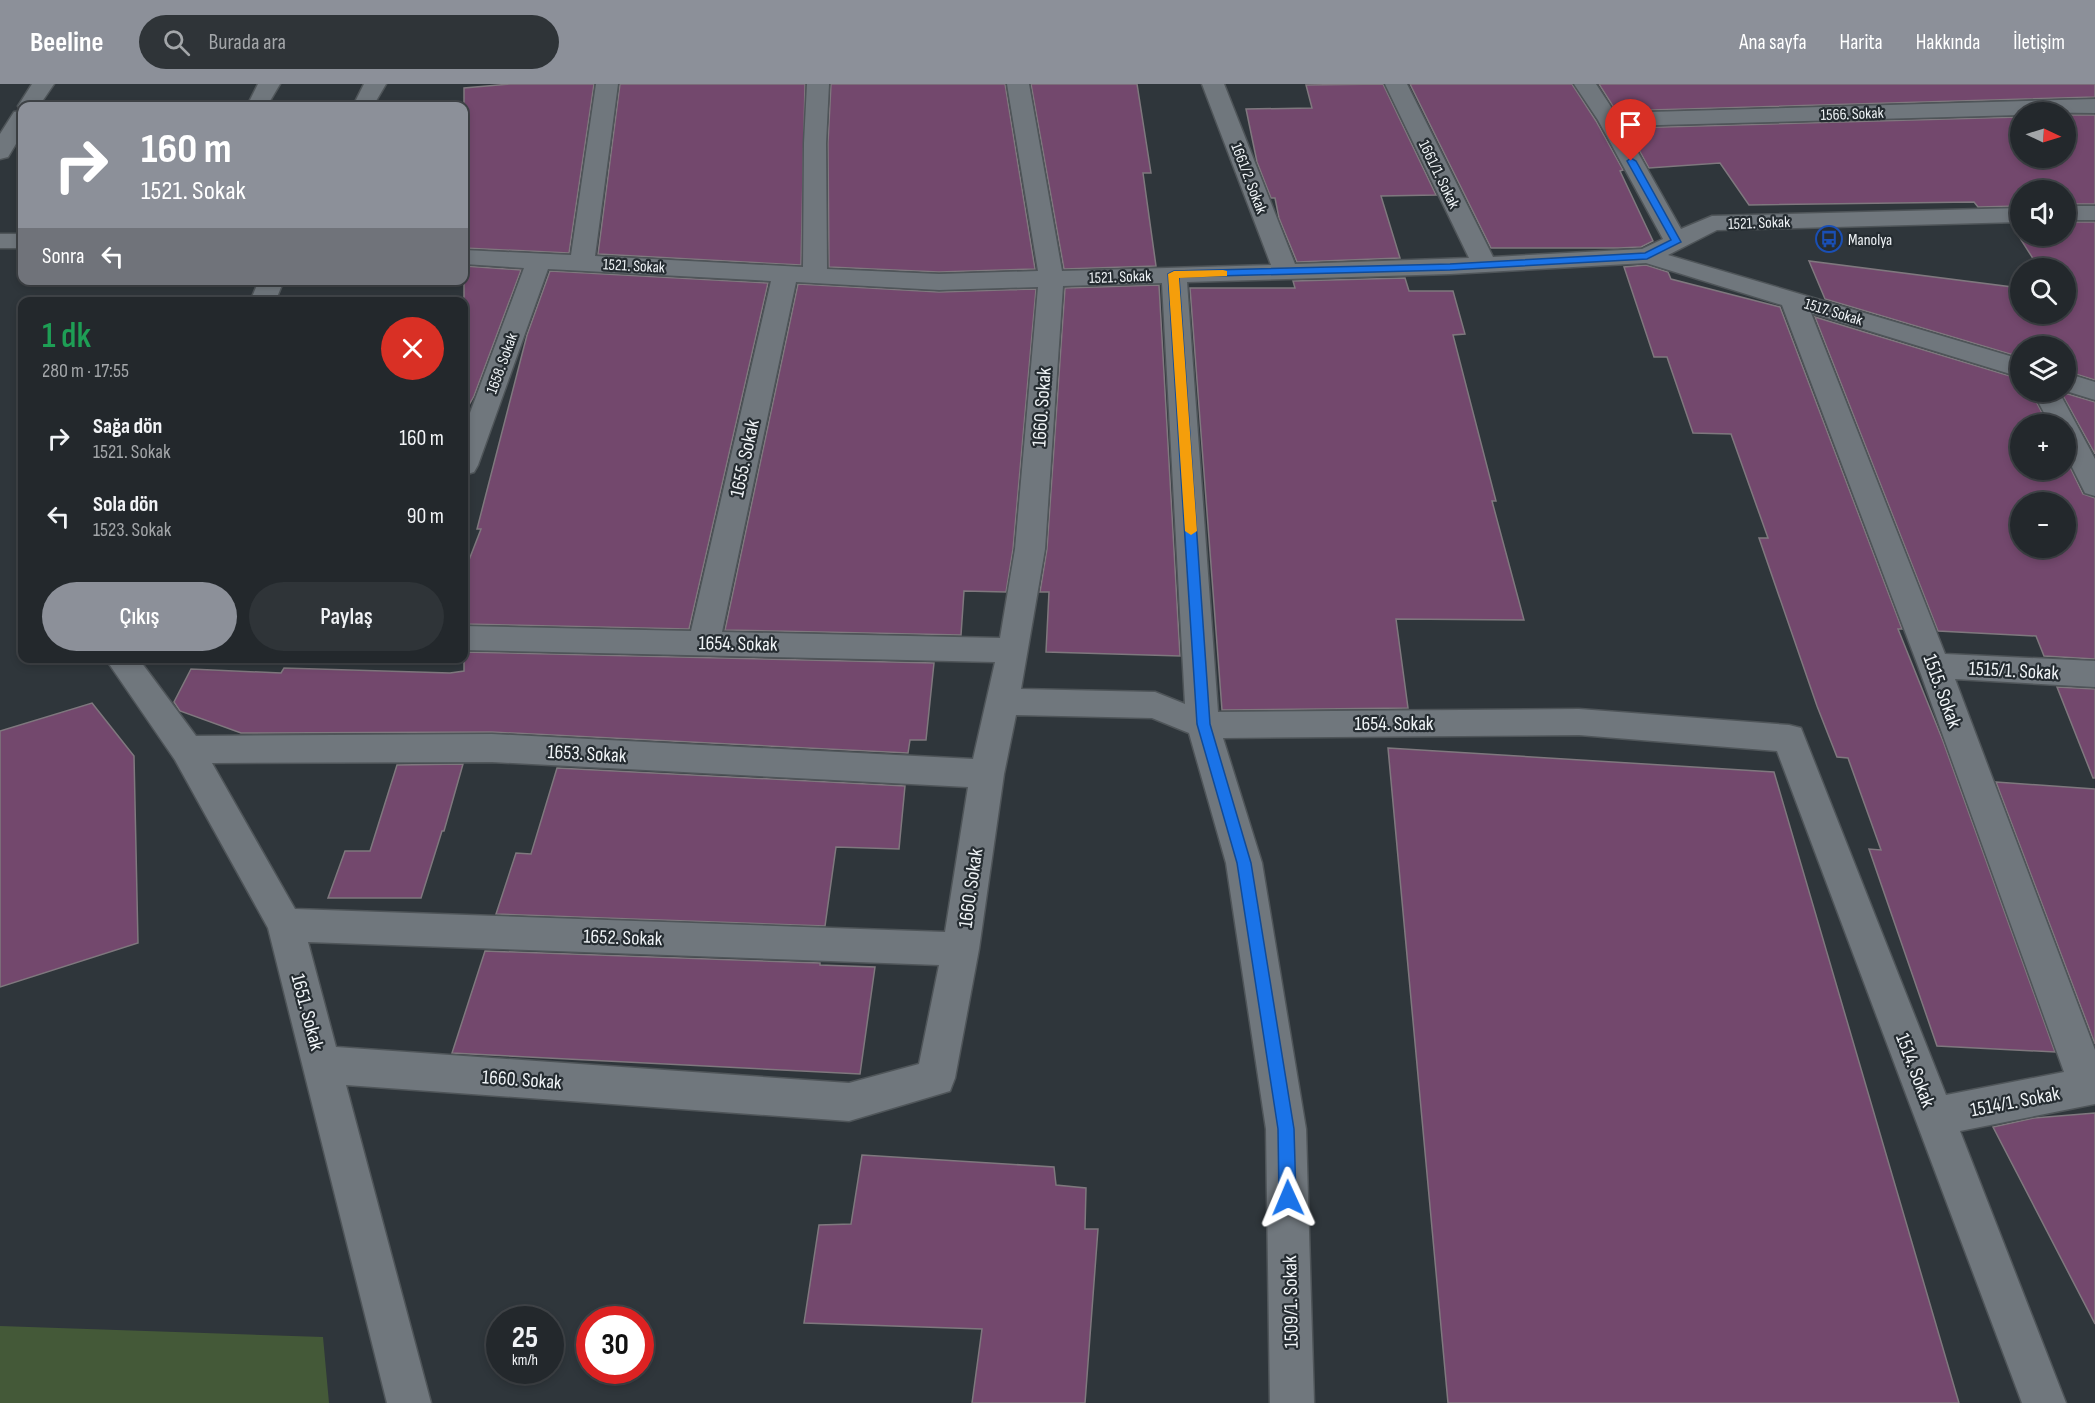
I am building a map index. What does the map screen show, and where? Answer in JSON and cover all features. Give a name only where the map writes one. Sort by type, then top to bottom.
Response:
[{"type":"street","points":[[32,102],[43,84]]},
{"type":"street","points":[[259,102],[269,84]]},
{"type":"street","points":[[365,102],[375,84]]},
{"type":"street","points":[[582,262],[607,84]]},
{"type":"street","points":[[815,274],[815,143],[818,84]]},
{"type":"street","name":"1660. Sokak","points":[[322,1065],[849,1102],[936,1078],[961,949],[987,774],[1013,650],[1030,549],[1051,279],[1018,84]]},
{"type":"street","name":"1661/2. Sokak","points":[[1214,84],[1286,272]]},
{"type":"street","name":"1661/1. Sokak","points":[[1396,84],[1484,264]]},
{"type":"street","points":[[1585,84],[1609,120],[1676,242]]},
{"type":"street","name":"1566. Sokak","points":[[1609,120],[2095,106]]},
{"type":"street","points":[[0,152],[18,123]]},
{"type":"street","points":[[2076,213],[2095,213]]},
{"type":"street","name":"1521. Sokak","points":[[468,257],[939,282],[1051,279],[1286,272],[1647,256],[1712,223],[2010,215]]},
{"type":"street","points":[[0,241],[18,241]]},
{"type":"street","name":"1517. Sokak","points":[[1647,256],[2010,365]]},
{"type":"street","name":"1658. Sokak","points":[[468,454],[538,262]]},
{"type":"street","name":"1655. Sokak","points":[[704,642],[785,274]]},
{"type":"street","name":"1509/1. Sokak","points":[[1174,274],[1203,724],[1244,863],[1286,1129],[1292,1403]]},
{"type":"street","name":"1515. Sokak","points":[[1792,298],[2092,1086]]},
{"type":"street","points":[[2076,385],[2095,391]]},
{"type":"street","points":[[2076,449],[2095,486]]},
{"type":"street","name":"1654. Sokak","points":[[468,638],[1013,650]]},
{"type":"street","name":"1651. Sokak","points":[[124,663],[187,750],[285,925],[409,1403]]},
{"type":"street","name":"1515/1. Sokak","points":[[1934,666],[2095,674]]},
{"type":"street","name":"1654. Sokak","points":[[1003,702],[1155,705],[1203,724],[1579,722],[1789,738]]},
{"type":"street","name":"1514. Sokak","points":[[1789,738],[2044,1403]]},
{"type":"street","name":"1653. Sokak","points":[[187,750],[492,748],[987,774]]},
{"type":"street","name":"1652. Sokak","points":[[285,925],[961,949]]},
{"type":"street","name":"1514/1. Sokak","points":[[1934,1117],[2092,1086]]},
{"type":"green space","points":[[0,1326],[323,1337],[329,1403],[0,1403]]},
{"type":"building","points":[[510,84],[594,84],[569,253],[468,248],[468,102],[464,102],[464,88]]},
{"type":"building","points":[[620,84],[805,84],[801,265],[598,254]]},
{"type":"building","points":[[831,84],[1005,84],[1035,269],[939,272],[829,267],[828,143]]},
{"type":"building","points":[[1031,84],[1137,84],[1151,173],[1143,173],[1156,266],[1064,269]]},
{"type":"building","points":[[1383,84],[1436,195],[1381,196],[1400,258],[1297,262],[1279,218],[1275,198],[1271,198],[1257,162],[1246,109],[1312,108],[1306,85]]},
{"type":"building","points":[[1410,84],[1572,84],[1623,170],[1620,171],[1653,241],[1641,247],[1618,248],[1491,248]]},
{"type":"building","points":[[1599,84],[2095,84],[2095,97],[1616,111]]},
{"type":"building","points":[[2076,115],[2095,115],[2095,204],[2076,204],[2076,180],[2010,180],[2010,206],[1978,207],[1974,202],[1749,205],[1720,163],[1649,168],[1627,128],[2010,117],[2010,168],[2076,168]]},
{"type":"building","points":[[2076,222],[2095,222],[2095,380],[2076,374],[2076,336],[2010,336],[2010,354],[1825,299],[1809,261],[2010,287],[2010,324],[2076,324],[2076,258],[2033,258],[2025,246],[2076,246]]},
{"type":"building","points":[[1646,265],[1668,272],[1671,279],[1780,307],[1902,629],[1898,629],[1943,741],[2055,1052],[1937,1046],[1869,849],[1881,850],[1848,758],[1837,757],[1817,706],[1759,538],[1768,538],[1731,434],[1693,433],[1667,357],[1654,357],[1624,267]]},
{"type":"building","points":[[468,266],[521,270],[468,407],[468,297],[464,297],[464,285],[468,285]]},
{"type":"building","points":[[550,271],[768,283],[689,629],[468,624],[468,563],[481,529],[477,529],[527,335]]},
{"type":"building","points":[[1405,278],[1409,291],[1453,291],[1465,334],[1453,335],[1496,501],[1492,501],[1524,620],[1396,619],[1408,708],[1222,710],[1190,288],[1295,288],[1293,281]]},
{"type":"building","points":[[798,284],[939,292],[1036,289],[1013,549],[1006,592],[964,591],[961,635],[725,630]]},
{"type":"building","points":[[1159,285],[1180,656],[1046,652],[1049,592],[1040,592],[1047,549],[1065,288]]},
{"type":"building","points":[[1815,317],[2010,376],[2010,402],[2036,402],[2043,414],[2010,414],[2010,480],[2076,480],[2083,494],[2095,498],[2095,659],[2044,656],[2036,636],[1938,631]]},
{"type":"building","points":[[2076,396],[2095,402],[2095,454],[2076,419],[2076,414],[2073,414],[2066,402],[2076,402]]},
{"type":"building","points":[[468,652],[934,663],[926,740],[910,740],[908,753],[492,732],[241,733],[180,711],[174,702],[191,669],[281,673],[284,668],[450,673],[464,671],[464,663],[468,663]]},
{"type":"building","points":[[2057,687],[2095,689],[2095,778],[2093,778]]},
{"type":"building","points":[[92,703],[134,756],[138,943],[0,987],[0,731]]},
{"type":"building","points":[[1388,748],[1774,772],[1959,1403],[1448,1403]]},
{"type":"building","points":[[463,764],[444,831],[442,831],[421,898],[328,898],[345,851],[370,851],[397,765]]},
{"type":"building","points":[[557,768],[905,786],[899,849],[836,847],[825,926],[496,914],[516,853],[531,854]]},
{"type":"building","points":[[1996,782],[2095,789],[2095,1044]]},
{"type":"building","points":[[485,951],[875,967],[860,1074],[452,1053]]},
{"type":"building","points":[[2095,1113],[2095,1324],[1993,1127],[2034,1118]]},
{"type":"building","points":[[862,1155],[1054,1167],[1056,1185],[1086,1188],[1085,1229],[1098,1229],[1085,1403],[972,1403],[982,1329],[804,1323],[819,1225],[851,1224]]},
{"type":"slow traffic","points":[[1191,531],[1174,274],[1223,273]]},
{"type":"place","name":"Manolya","points":[[1829,239]]},
{"type":"route","points":[[1288,1198],[1286,1129],[1244,863],[1203,724],[1174,274],[1450,267],[1647,256],[1676,242],[1631,161]]}]
